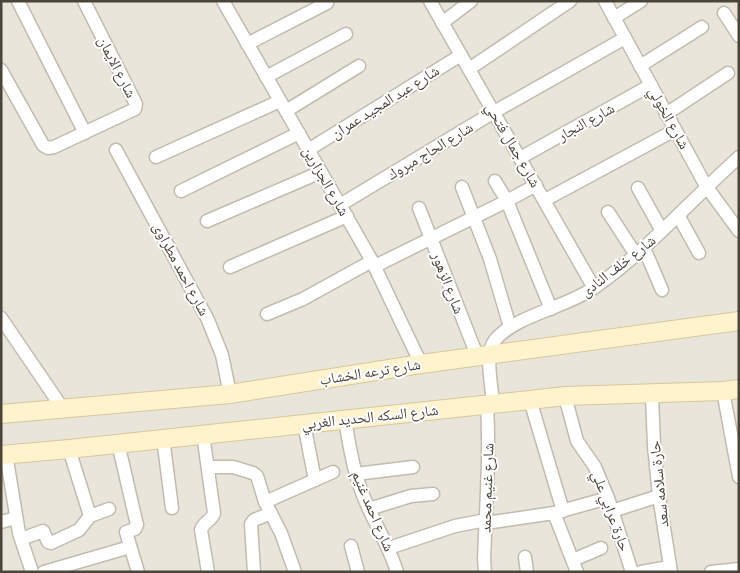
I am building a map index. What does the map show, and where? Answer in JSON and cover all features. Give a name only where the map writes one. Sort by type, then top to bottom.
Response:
[{"type":"street","points":[[1,70],[45,147],[51,148],[84,134],[18,1]]},
{"type":"street","name":"شارع الايمان","points":[[84,1],[136,106],[133,110],[84,134]]},
{"type":"street","name":"شارع الجزارين","points":[[223,1],[374,263],[421,364]]},
{"type":"street","name":"شارع جمال فتحي","points":[[430,1],[594,288]]},
{"type":"street","points":[[442,23],[471,1]]},
{"type":"street","points":[[469,69],[570,1]]},
{"type":"street","name":"شارع الخولي","points":[[605,1],[706,186],[739,231]]},
{"type":"street","points":[[614,18],[641,1]]},
{"type":"street","points":[[247,44],[328,3]]},
{"type":"street","points":[[724,13],[739,36]]},
{"type":"street","points":[[640,66],[702,26]]},
{"type":"street","points":[[266,77],[346,34]]},
{"type":"street","name":"شارع الحاج مبروك","points":[[230,267],[343,211],[494,112],[625,38]]},
{"type":"street","name":"شارع عبد المجيد عمران","points":[[308,150],[461,54]]},
{"type":"street","points":[[156,157],[283,106],[359,66]]},
{"type":"street","points":[[666,114],[728,73]]},
{"type":"street","name":"شارع النجار","points":[[520,158],[651,85]]},
{"type":"street","points":[[544,200],[675,130]]},
{"type":"street","points":[[181,191],[299,133]]},
{"type":"street","name":"شارع احمد مطراوى","points":[[116,150],[208,320],[222,356],[230,394]]},
{"type":"street","name":"شارع خلف النادى","points":[[483,357],[496,339],[510,327],[575,299],[594,288],[640,251],[706,186],[739,157]]},
{"type":"street","points":[[207,221],[321,172]]},
{"type":"street","points":[[495,181],[507,201],[551,309]]},
{"type":"street","points":[[267,314],[303,299],[374,263],[474,217],[536,185]]},
{"type":"street","points":[[462,187],[490,259],[510,327]]},
{"type":"street","points":[[638,188],[662,230]]},
{"type":"street","name":"شارع الزهور","points":[[419,208],[430,238],[483,357],[490,404]]},
{"type":"street","points":[[608,212],[640,251],[662,290]]},
{"type":"street","points":[[678,215],[699,253]]},
{"type":"street","points":[[1,318],[63,409]]},
{"type":"street","name":"شارع ترعه الخشاب","points":[[1,414],[230,394],[421,364],[739,321]]},
{"type":"street","points":[[731,390],[739,477]]},
{"type":"street","name":"شارع السكه الحديد الغربي","points":[[4,454],[69,449],[566,396],[652,395],[731,390]]},
{"type":"street","name":"حارة سلامه سعد","points":[[652,395],[654,446],[659,496],[670,569]]},
{"type":"street","name":"حارة عرابي علي","points":[[566,396],[577,441],[595,467],[608,498],[632,572]]},
{"type":"street","points":[[530,400],[558,512],[575,566],[601,548]]},
{"type":"street","name":"شارع غنيم محمد","points":[[485,572],[490,404]]},
{"type":"street","name":"شارع احمد غنيم","points":[[344,420],[356,474],[369,508],[389,548],[397,572]]},
{"type":"street","points":[[304,424],[315,480]]},
{"type":"street","points":[[203,434],[214,513],[202,525],[201,530],[208,572]]},
{"type":"street","points":[[163,438],[172,508]]},
{"type":"street","points":[[118,443],[137,525],[135,529],[126,532],[138,572]]},
{"type":"street","points":[[69,449],[90,516]]},
{"type":"street","points":[[4,454],[16,518],[32,572]]},
{"type":"street","points":[[722,461],[737,462]]},
{"type":"street","points":[[208,467],[233,467],[255,474],[281,533],[295,572]]},
{"type":"street","points":[[356,474],[413,467]]},
{"type":"street","points":[[254,572],[250,524],[268,507],[333,472]]},
{"type":"street","points":[[369,508],[404,498],[433,494]]},
{"type":"street","points":[[612,511],[659,496]]},
{"type":"street","points":[[389,548],[455,526],[558,512],[608,498]]},
{"type":"street","points":[[21,539],[43,531],[48,542],[50,542],[81,530],[90,516],[109,509]]},
{"type":"street","points":[[1,522],[16,518]]},
{"type":"street","points":[[351,546],[358,572]]},
{"type":"street","points":[[44,572],[89,565],[130,547]]},
{"type":"street","points":[[525,557],[528,572]]},
{"type":"street","points":[[711,572],[739,568]]},
{"type":"street","points":[[641,572],[670,569]]},
{"type":"shaded area","points":[[1,1],[739,1],[739,572],[1,572]]}]
